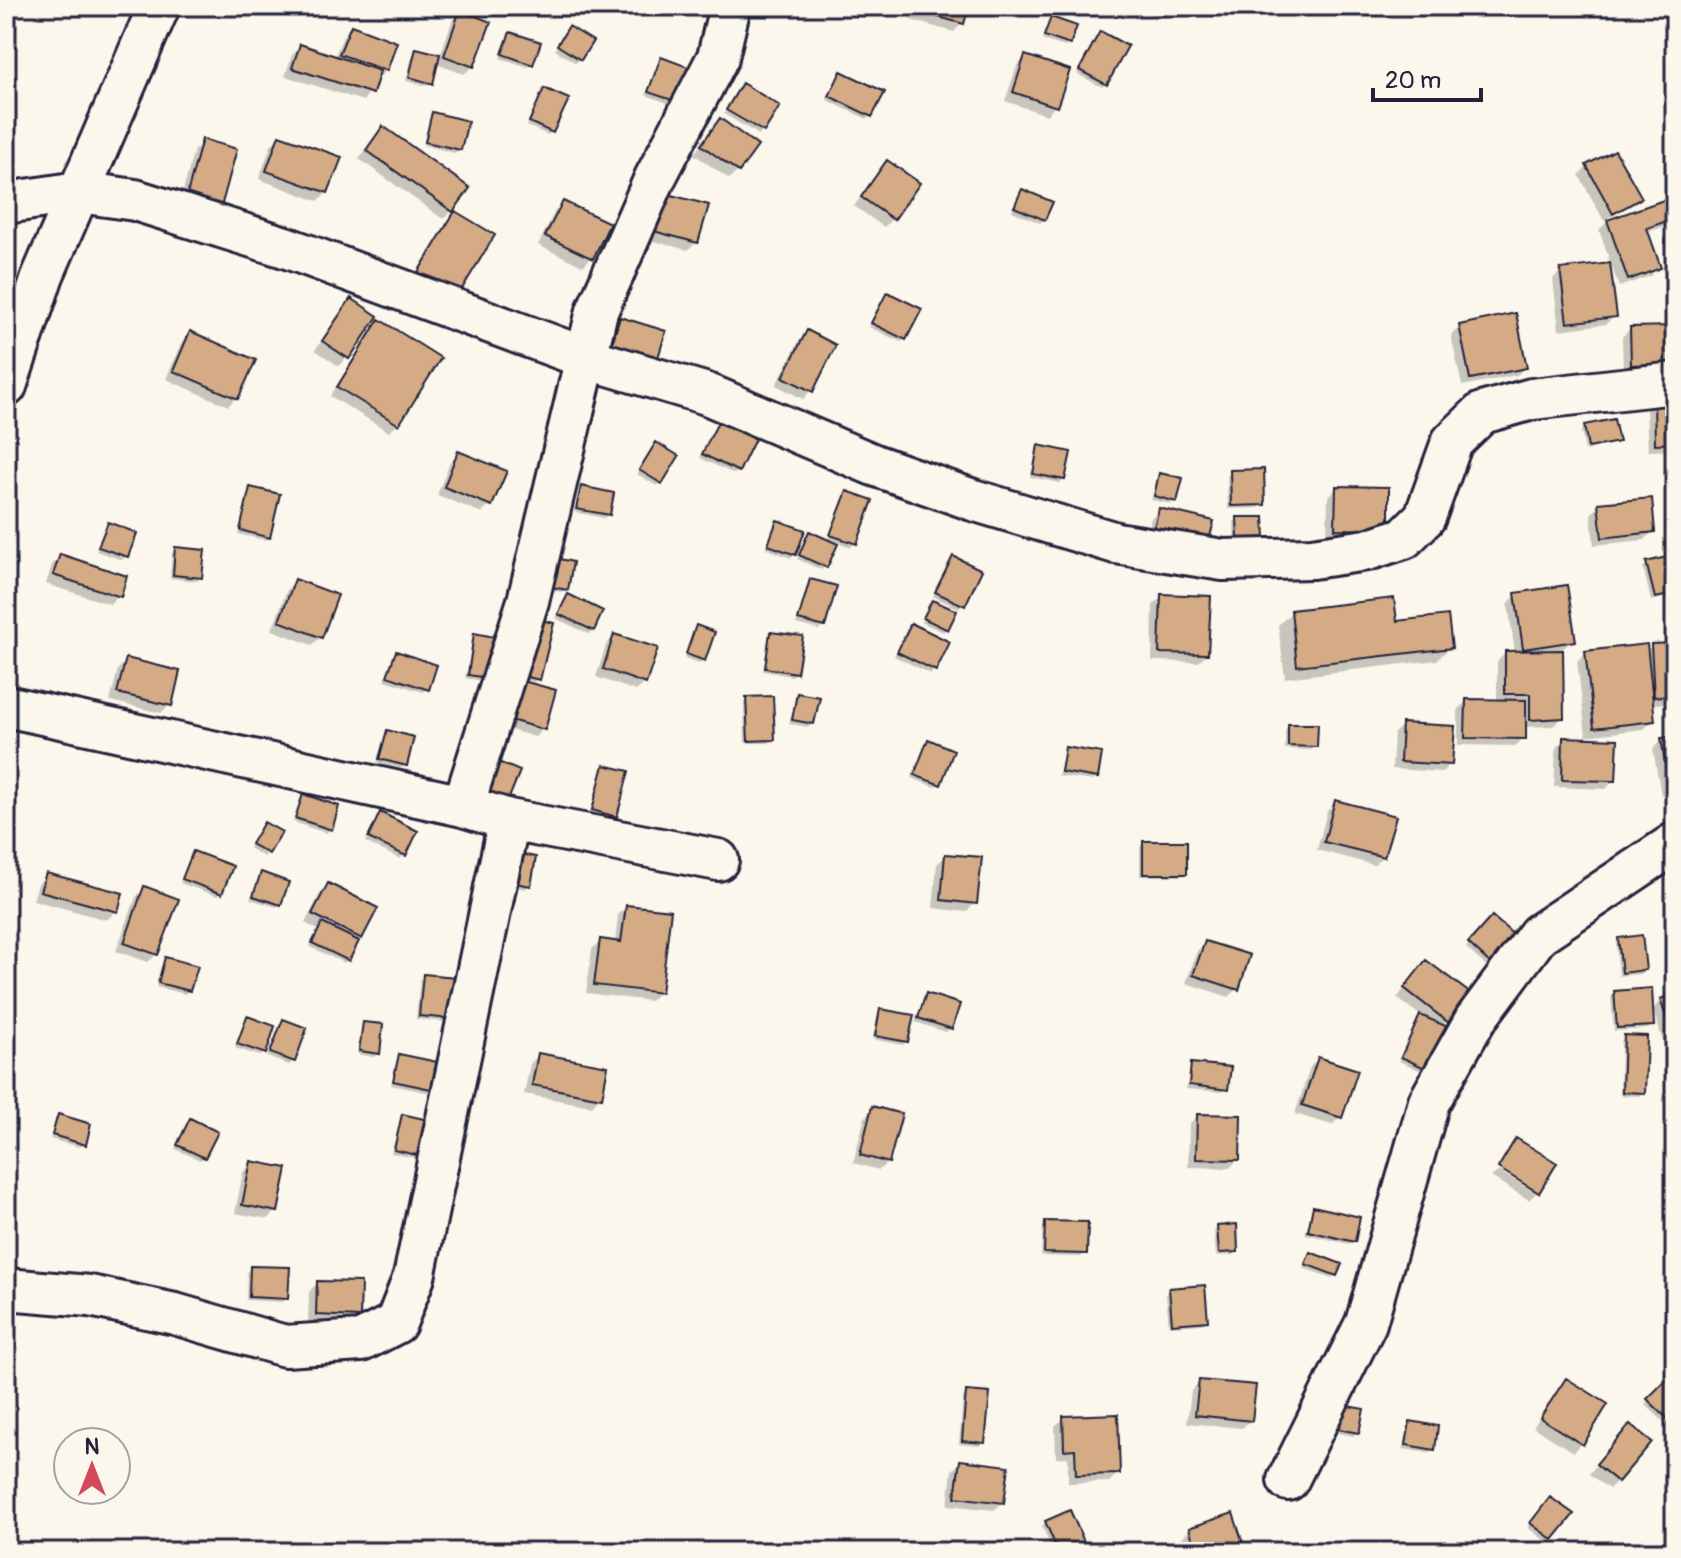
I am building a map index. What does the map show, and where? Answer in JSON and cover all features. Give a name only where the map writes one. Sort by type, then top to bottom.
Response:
[{"type":"street","points":[[6,386],[43,275],[159,6]]},
{"type":"street","points":[[463,806],[528,601],[597,311],[655,178],[718,57],[730,6]]},
{"type":"street","points":[[6,203],[79,192],[135,200],[285,247],[586,358],[707,394],[874,465],[973,500],[1116,543],[1223,560],[1312,558],[1367,550],[1404,538],[1425,517],[1452,442],[1482,413],[1532,399],[1675,383]]},
{"type":"street","points":[[6,706],[463,806],[509,820],[718,860]]},
{"type":"street","points":[[6,1289],[90,1296],[175,1314],[285,1346],[361,1341],[396,1323],[414,1277],[509,820]]},
{"type":"street","points":[[1288,1480],[1366,1323],[1429,1102],[1475,1020],[1539,934],[1675,843]]},
{"type":"building","points":[[919,6],[969,6],[964,24],[917,11]]},
{"type":"building","points":[[460,10],[491,22],[474,67],[444,56]]},
{"type":"building","points":[[1051,17],[1077,26],[1070,45],[1044,36]]},
{"type":"building","points":[[351,25],[397,42],[387,71],[339,54]]},
{"type":"building","points":[[569,26],[593,41],[581,60],[557,45]]},
{"type":"building","points":[[1100,31],[1128,46],[1107,85],[1079,70]]},
{"type":"building","points":[[510,32],[541,42],[533,65],[502,54]]},
{"type":"building","points":[[300,44],[380,71],[373,94],[292,68]]},
{"type":"building","points":[[416,48],[440,54],[433,84],[409,77]]},
{"type":"building","points":[[1025,55],[1070,70],[1057,107],[1013,92]]},
{"type":"building","points":[[661,57],[688,67],[675,101],[648,92]]},
{"type":"building","points":[[841,71],[885,92],[872,117],[829,96]]},
{"type":"building","points":[[742,83],[780,106],[764,132],[726,110]]},
{"type":"building","points":[[544,88],[569,99],[553,133],[529,122]]},
{"type":"building","points":[[432,112],[468,121],[461,150],[425,142]]},
{"type":"building","points":[[720,118],[758,146],[739,172],[701,145]]},
{"type":"building","points":[[383,126],[470,188],[453,212],[366,150]]},
{"type":"building","points":[[279,135],[342,157],[328,193],[266,171]]},
{"type":"building","points":[[202,139],[237,149],[220,211],[185,202]]},
{"type":"building","points":[[1615,150],[1642,198],[1613,214],[1586,165]]},
{"type":"building","points":[[887,160],[920,183],[894,220],[861,197]]},
{"type":"building","points":[[1022,189],[1053,202],[1045,220],[1014,207]]},
{"type":"building","points":[[656,191],[709,205],[698,243],[646,229]]},
{"type":"building","points":[[1675,196],[1675,218],[1647,228],[1661,268],[1628,280],[1607,220]]},
{"type":"building","points":[[563,201],[610,223],[593,259],[545,236]]},
{"type":"building","points":[[455,211],[495,235],[457,297],[417,274]]},
{"type":"building","points":[[1610,263],[1617,317],[1567,323],[1560,269]]},
{"type":"building","points":[[887,292],[922,309],[906,340],[871,323]]},
{"type":"building","points":[[351,298],[378,316],[349,359],[322,341]]},
{"type":"building","points":[[1516,313],[1527,368],[1470,379],[1459,325]]},
{"type":"building","points":[[620,317],[666,331],[658,358],[612,344]]},
{"type":"building","points":[[379,319],[441,358],[399,425],[337,387]]},
{"type":"building","points":[[1675,326],[1675,363],[1631,365],[1630,327]]},
{"type":"building","points":[[807,330],[836,345],[813,392],[783,377]]},
{"type":"building","points":[[190,331],[256,360],[238,399],[173,371]]},
{"type":"building","points":[[1675,399],[1675,443],[1655,444],[1654,400]]},
{"type":"building","points":[[1614,419],[1619,442],[1588,448],[1584,425]]},
{"type":"building","points":[[718,422],[755,439],[739,472],[702,454]]},
{"type":"building","points":[[656,442],[679,456],[662,484],[639,470]]},
{"type":"building","points":[[1038,445],[1071,452],[1065,480],[1033,474]]},
{"type":"building","points":[[458,451],[507,471],[492,506],[444,487]]},
{"type":"building","points":[[1264,469],[1265,505],[1231,506],[1230,470]]},
{"type":"building","points":[[1159,473],[1183,478],[1177,502],[1154,496]]},
{"type":"building","points":[[581,486],[614,493],[610,515],[576,509]]},
{"type":"building","points":[[1336,486],[1389,487],[1389,530],[1335,529]]},
{"type":"building","points":[[250,487],[280,494],[270,538],[240,530]]},
{"type":"building","points":[[847,491],[873,500],[857,544],[830,535]]},
{"type":"building","points":[[1652,498],[1655,532],[1602,538],[1598,503]]},
{"type":"building","points":[[1159,508],[1214,521],[1206,553],[1151,539]]},
{"type":"building","points":[[1237,517],[1264,517],[1265,538],[1238,539]]},
{"type":"building","points":[[777,520],[805,530],[796,555],[768,545]]},
{"type":"building","points":[[108,522],[137,533],[128,557],[98,547]]},
{"type":"building","points":[[809,531],[838,544],[827,568],[799,555]]},
{"type":"building","points":[[175,547],[205,550],[202,578],[173,575]]},
{"type":"building","points":[[60,554],[127,576],[121,597],[53,575]]},
{"type":"building","points":[[1675,555],[1675,594],[1655,598],[1646,562]]},
{"type":"building","points":[[953,556],[982,570],[965,606],[935,592]]},
{"type":"building","points":[[551,557],[573,562],[568,590],[545,586]]},
{"type":"building","points":[[295,579],[338,595],[322,638],[279,621]]},
{"type":"building","points":[[810,579],[837,586],[825,627],[798,620]]},
{"type":"building","points":[[1567,585],[1576,641],[1523,649],[1515,593]]},
{"type":"building","points":[[568,594],[603,611],[594,631],[558,614]]},
{"type":"building","points":[[1161,594],[1211,596],[1208,654],[1159,653]]},
{"type":"building","points":[[1394,598],[1397,621],[1448,615],[1452,648],[1297,666],[1291,610]]},
{"type":"building","points":[[932,600],[957,611],[948,630],[923,618]]},
{"type":"building","points":[[532,618],[554,623],[540,680],[519,675]]},
{"type":"building","points":[[911,623],[950,642],[936,671],[897,652]]},
{"type":"building","points":[[696,625],[715,632],[705,661],[686,654]]},
{"type":"building","points":[[770,632],[803,636],[797,673],[765,668]]},
{"type":"building","points":[[474,633],[500,638],[494,679],[468,675]]},
{"type":"building","points":[[614,634],[658,648],[646,684],[603,669]]},
{"type":"building","points":[[1675,643],[1675,696],[1654,697],[1651,644]]},
{"type":"building","points":[[1647,644],[1655,721],[1594,728],[1585,651]]},
{"type":"building","points":[[1563,650],[1564,718],[1530,720],[1530,694],[1505,694],[1505,651]]},
{"type":"building","points":[[396,651],[437,665],[429,690],[387,676]]},
{"type":"building","points":[[126,658],[180,671],[172,706],[117,693]]},
{"type":"building","points":[[508,677],[556,690],[545,730],[497,716]]},
{"type":"building","points":[[797,693],[820,697],[814,724],[792,720]]},
{"type":"building","points":[[773,696],[775,740],[748,741],[746,697]]},
{"type":"building","points":[[1466,699],[1526,700],[1526,739],[1465,738]]},
{"type":"building","points":[[1402,723],[1455,726],[1452,765],[1400,762]]},
{"type":"building","points":[[1288,724],[1318,724],[1317,747],[1288,746]]},
{"type":"building","points":[[387,730],[414,737],[407,766],[379,759]]},
{"type":"building","points":[[1675,736],[1675,786],[1669,787],[1661,738]]},
{"type":"building","points":[[1563,737],[1618,739],[1616,781],[1562,780]]},
{"type":"building","points":[[928,739],[954,750],[941,785],[914,775]]},
{"type":"building","points":[[1065,747],[1102,753],[1098,778],[1061,772]]},
{"type":"building","points":[[486,757],[520,771],[507,803],[473,789]]},
{"type":"building","points":[[604,765],[629,771],[617,817],[592,810]]},
{"type":"building","points":[[303,794],[339,806],[332,830],[295,818]]},
{"type":"building","points":[[1335,800],[1396,816],[1384,857],[1324,842]]},
{"type":"building","points":[[380,812],[418,831],[406,856],[368,838]]},
{"type":"building","points":[[264,822],[282,832],[269,854],[251,844]]},
{"type":"building","points":[[1143,841],[1187,841],[1187,874],[1143,874]]},
{"type":"building","points":[[193,851],[233,866],[222,894],[182,879]]},
{"type":"building","points":[[515,853],[536,857],[531,886],[509,882]]},
{"type":"building","points":[[945,854],[982,857],[977,904],[941,900]]},
{"type":"building","points":[[261,872],[289,882],[281,905],[253,896]]},
{"type":"building","points":[[46,873],[123,893],[118,912],[40,891]]},
{"type":"building","points":[[328,883],[378,908],[362,939],[312,914]]},
{"type":"building","points":[[144,886],[179,899],[158,955],[124,943]]},
{"type":"building","points":[[626,905],[671,910],[661,993],[594,985],[600,939],[621,942]]},
{"type":"building","points":[[1492,916],[1516,937],[1491,964],[1468,943]]},
{"type":"building","points":[[322,923],[359,941],[349,961],[312,943]]},
{"type":"building","points":[[1642,935],[1646,970],[1622,973],[1618,938]]},
{"type":"building","points":[[1205,941],[1250,955],[1239,990],[1193,975]]},
{"type":"building","points":[[165,957],[198,966],[190,991],[158,983]]},
{"type":"building","points":[[1426,960],[1471,994],[1449,1023],[1404,988]]},
{"type":"building","points":[[423,974],[456,977],[452,1019],[419,1016]]},
{"type":"building","points":[[1652,988],[1654,1026],[1617,1028],[1614,991]]},
{"type":"building","points":[[926,993],[960,1004],[952,1029],[918,1018]]},
{"type":"building","points":[[1675,994],[1675,1037],[1673,1038],[1660,999]]},
{"type":"building","points":[[880,1009],[914,1015],[908,1042],[875,1036]]},
{"type":"building","points":[[1420,1015],[1448,1027],[1429,1070],[1401,1057]]},
{"type":"building","points":[[247,1016],[275,1026],[266,1054],[237,1044]]},
{"type":"building","points":[[283,1019],[307,1028],[295,1062],[270,1053]]},
{"type":"building","points":[[363,1022],[383,1024],[380,1054],[359,1051]]},
{"type":"building","points":[[1624,1035],[1647,1036],[1645,1093],[1622,1092]]},
{"type":"building","points":[[538,1053],[608,1066],[602,1098],[532,1085]]},
{"type":"building","points":[[399,1054],[442,1063],[436,1090],[393,1081]]},
{"type":"building","points":[[1318,1057],[1358,1070],[1342,1118],[1302,1105]]},
{"type":"building","points":[[1191,1063],[1231,1067],[1228,1090],[1189,1085]]},
{"type":"building","points":[[872,1106],[902,1114],[889,1163],[860,1155]]},
{"type":"building","points":[[58,1114],[91,1124],[86,1145],[52,1135]]},
{"type":"building","points":[[402,1114],[433,1121],[426,1157],[394,1150]]},
{"type":"building","points":[[1197,1114],[1241,1115],[1240,1160],[1196,1159]]},
{"type":"building","points":[[190,1118],[218,1132],[205,1158],[177,1145]]},
{"type":"building","points":[[1516,1138],[1557,1163],[1539,1193],[1498,1168]]},
{"type":"building","points":[[251,1161],[287,1168],[278,1212],[242,1205]]},
{"type":"building","points":[[1313,1206],[1360,1217],[1355,1242],[1308,1231]]},
{"type":"building","points":[[1045,1221],[1088,1222],[1087,1254],[1044,1253]]},
{"type":"building","points":[[1237,1224],[1238,1252],[1219,1253],[1217,1226]]},
{"type":"building","points":[[1310,1252],[1342,1264],[1337,1276],[1305,1264]]},
{"type":"building","points":[[250,1266],[290,1267],[288,1299],[249,1297]]},
{"type":"building","points":[[317,1281],[361,1282],[360,1317],[316,1315]]},
{"type":"building","points":[[1205,1285],[1208,1321],[1172,1324],[1169,1288]]},
{"type":"building","points":[[1674,1372],[1675,1422],[1673,1424],[1647,1399]]},
{"type":"building","points":[[1566,1378],[1608,1404],[1583,1445],[1540,1418]]},
{"type":"building","points":[[1199,1380],[1256,1385],[1252,1421],[1195,1415]]},
{"type":"building","points":[[966,1391],[990,1393],[985,1443],[962,1441]]},
{"type":"building","points":[[1342,1405],[1364,1409],[1359,1433],[1337,1429]]},
{"type":"building","points":[[1118,1414],[1120,1474],[1076,1475],[1075,1449],[1064,1450],[1063,1416]]},
{"type":"building","points":[[1410,1421],[1438,1426],[1435,1450],[1406,1445]]},
{"type":"building","points":[[1630,1424],[1652,1442],[1618,1482],[1596,1464]]},
{"type":"building","points":[[960,1460],[1009,1466],[1004,1503],[955,1497]]},
{"type":"building","points":[[1550,1497],[1574,1514],[1553,1540],[1530,1523]]},
{"type":"building","points":[[1070,1510],[1085,1544],[1058,1552],[1045,1521]]},
{"type":"building","points":[[1233,1513],[1246,1552],[1197,1552],[1189,1528]]}]
